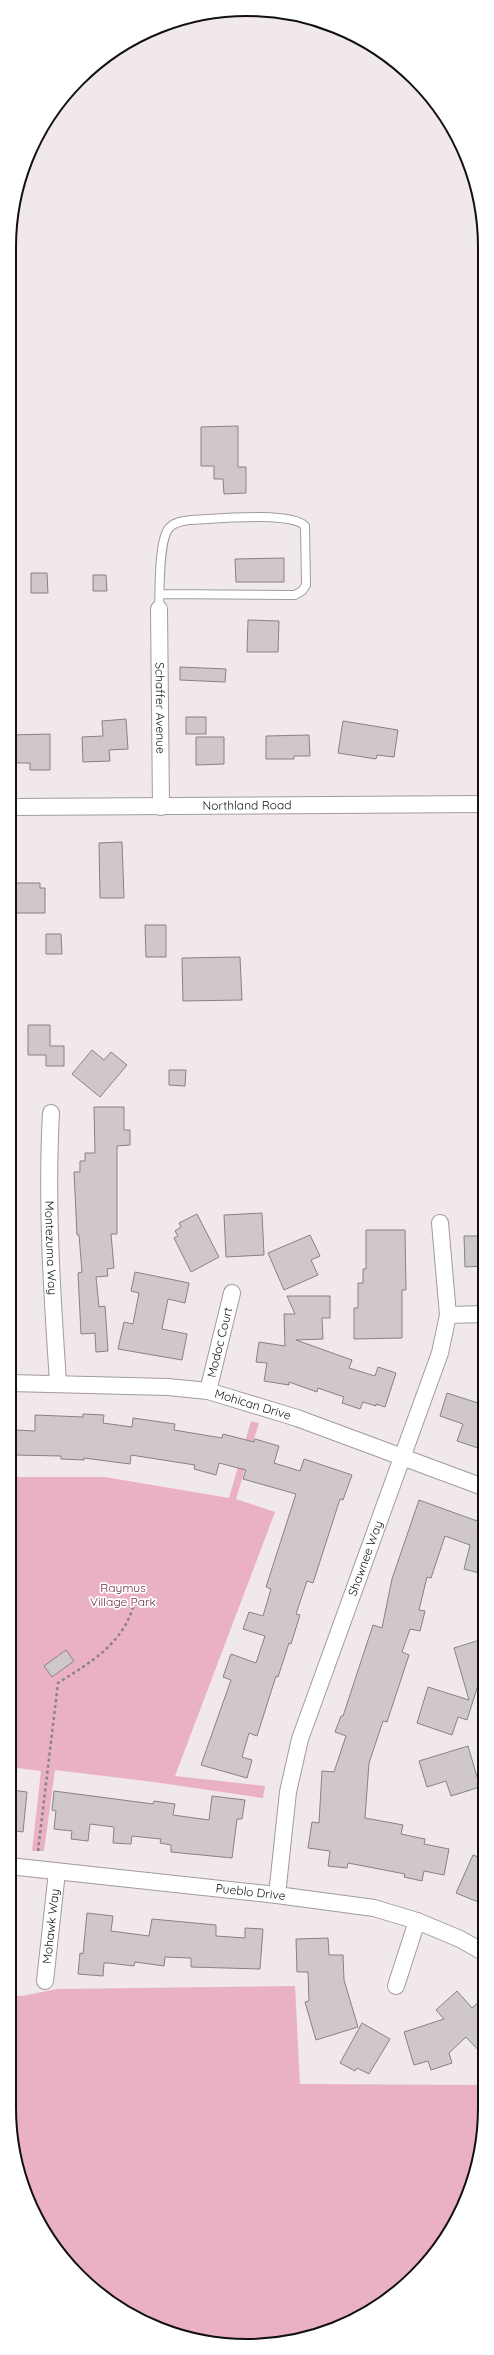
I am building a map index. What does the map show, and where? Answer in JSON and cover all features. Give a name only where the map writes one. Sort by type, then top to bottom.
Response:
[{"type":"street","name":"Schaffer Avenue","points":[[160,601],[161,807]]},
{"type":"street","name":"Northland Road","points":[[16,807],[478,804]]},
{"type":"street","name":"Montezuma Way","points":[[51,1114],[48,1163],[51,1270],[58,1382]]},
{"type":"street","name":"Shawnee Way","points":[[277,1895],[288,1792],[300,1740],[440,1353],[448,1315],[440,1223]]},
{"type":"street","name":"Modoc Court","points":[[208,1392],[232,1293]]},
{"type":"street","points":[[448,1315],[478,1314]]},
{"type":"street","name":"Mohican Drive","points":[[16,1382],[58,1382],[168,1387],[208,1392],[297,1418],[478,1485]]},
{"type":"street","name":"Pueblo Drive","points":[[16,1867],[277,1895],[374,1908],[418,1921],[460,1939],[478,1949]]},
{"type":"street","name":"Mohawk Way","points":[[45,1981],[57,1872]]},
{"type":"street","points":[[396,1986],[418,1921]]},
{"type":"lane","points":[[284,518],[300,521],[305,526],[306,585],[302,591],[295,595],[160,601],[164,539],[169,527],[180,521],[284,518]]},
{"type":"path","points":[[38,1851],[58,1683],[111,1647],[130,1618],[134,1604]]},
{"type":"green space","name":"Raymus Village Park","points":[[251,1421],[259,1423],[236,1499],[275,1512],[175,1776],[265,1786],[263,1798],[154,1782],[55,1770],[44,1851],[32,1851],[41,1771],[16,1768],[16,1477],[105,1477],[229,1498]]},
{"type":"green space","points":[[295,1986],[300,2084],[478,2085],[478,2123],[474,2153],[466,2182],[447,2224],[421,2260],[388,2291],[349,2315],[321,2327],[292,2335],[262,2339],[232,2339],[202,2335],[173,2327],[131,2308],[95,2282],[64,2249],[47,2224],[40,2210],[28,2182],[20,2153],[16,2123],[16,1996],[22,1996],[57,1989]]},
{"type":"building","points":[[238,426],[238,467],[246,467],[246,493],[224,494],[223,479],[214,479],[214,466],[201,466],[201,427]]},
{"type":"building","points":[[284,558],[284,582],[236,582],[235,559]]},
{"type":"building","points":[[31,573],[47,573],[48,593],[31,593]]},
{"type":"building","points":[[93,575],[106,575],[107,591],[93,591]]},
{"type":"building","points":[[248,620],[279,621],[278,652],[247,652]]},
{"type":"building","points":[[180,667],[226,669],[225,682],[180,680]]},
{"type":"building","points":[[186,717],[206,717],[206,734],[186,734]]},
{"type":"building","points":[[126,719],[128,749],[109,750],[110,761],[83,762],[82,737],[103,736],[102,721]]},
{"type":"building","points":[[343,721],[398,730],[394,757],[377,755],[376,759],[338,753]]},
{"type":"building","points":[[50,734],[50,770],[30,770],[30,763],[16,763],[16,735]]},
{"type":"building","points":[[309,735],[310,756],[294,756],[294,759],[266,759],[266,736]]},
{"type":"building","points":[[196,737],[224,737],[224,764],[196,765]]},
{"type":"building","points":[[122,842],[124,898],[100,898],[99,843]]},
{"type":"building","points":[[16,883],[40,883],[40,888],[45,888],[45,913],[16,913]]},
{"type":"building","points":[[145,925],[166,925],[166,957],[146,957]]},
{"type":"building","points":[[46,934],[61,934],[62,954],[46,954]]},
{"type":"building","points":[[240,957],[242,1000],[183,1001],[182,958]]},
{"type":"building","points":[[28,1025],[50,1025],[50,1046],[64,1046],[64,1066],[46,1066],[46,1055],[28,1055]]},
{"type":"building","points":[[92,1050],[104,1060],[111,1052],[127,1065],[100,1097],[72,1074]]},
{"type":"building","points":[[169,1070],[186,1070],[185,1086],[169,1085]]},
{"type":"building","points":[[94,1107],[124,1107],[124,1130],[130,1130],[130,1145],[117,1146],[117,1234],[111,1234],[114,1268],[107,1269],[108,1276],[96,1277],[99,1307],[105,1306],[108,1351],[96,1352],[95,1333],[81,1334],[78,1273],[82,1272],[79,1235],[77,1235],[74,1172],[80,1172],[80,1161],[85,1161],[85,1153],[95,1153]]},
{"type":"building","points":[[262,1213],[264,1255],[226,1257],[224,1215]]},
{"type":"building","points":[[197,1214],[219,1257],[191,1272],[174,1238],[178,1236],[175,1231],[181,1227],[179,1223]]},
{"type":"building","points":[[366,1230],[405,1230],[406,1290],[402,1290],[402,1338],[354,1339],[354,1308],[358,1308],[358,1283],[363,1283],[363,1269],[366,1269]]},
{"type":"building","points":[[310,1235],[320,1256],[311,1260],[318,1275],[284,1290],[268,1253]]},
{"type":"building","points":[[464,1236],[478,1236],[478,1266],[465,1267]]},
{"type":"building","points":[[135,1272],[189,1283],[185,1303],[168,1299],[162,1329],[187,1334],[182,1360],[118,1349],[124,1322],[133,1324],[139,1293],[131,1291]]},
{"type":"building","points":[[287,1296],[330,1296],[330,1318],[322,1318],[323,1339],[296,1340],[352,1360],[349,1368],[375,1376],[378,1367],[396,1373],[385,1407],[363,1402],[360,1409],[342,1403],[344,1397],[318,1388],[317,1392],[289,1382],[289,1385],[264,1381],[267,1363],[256,1362],[259,1342],[285,1346],[284,1314],[295,1314]]},
{"type":"building","points":[[447,1393],[478,1403],[478,1448],[457,1441],[463,1424],[440,1416]]},
{"type":"building","points":[[83,1414],[104,1415],[103,1423],[132,1427],[133,1418],[175,1424],[174,1430],[222,1438],[223,1434],[254,1442],[255,1439],[279,1446],[274,1463],[300,1471],[304,1459],[352,1475],[343,1500],[340,1499],[313,1583],[307,1581],[296,1614],[300,1615],[291,1644],[289,1643],[278,1677],[276,1676],[257,1736],[249,1733],[242,1757],[252,1760],[247,1778],[201,1765],[231,1680],[223,1677],[231,1654],[256,1663],[265,1636],[243,1629],[249,1612],[263,1616],[271,1589],[266,1587],[296,1494],[243,1479],[246,1470],[219,1463],[216,1475],[194,1469],[195,1465],[131,1455],[130,1464],[84,1458],[84,1460],[61,1459],[61,1456],[16,1455],[16,1430],[35,1431],[35,1415],[83,1417]]},
{"type":"building","points":[[419,1500],[477,1521],[478,1516],[478,1573],[464,1569],[470,1545],[445,1536],[431,1578],[427,1577],[419,1610],[425,1611],[420,1631],[410,1629],[402,1652],[409,1655],[387,1722],[383,1721],[369,1763],[365,1818],[403,1825],[401,1834],[425,1839],[424,1844],[449,1849],[444,1875],[424,1871],[422,1881],[404,1877],[405,1874],[348,1863],[347,1868],[328,1866],[330,1851],[308,1848],[312,1822],[319,1823],[322,1771],[334,1772],[346,1736],[335,1732],[341,1716],[343,1716],[373,1625],[382,1628],[392,1579]]},
{"type":"building","points":[[478,1641],[478,1685],[467,1720],[458,1717],[452,1735],[417,1723],[428,1687],[469,1700],[454,1648]]},
{"type":"building","points":[[66,1650],[74,1661],[52,1677],[44,1666]]},
{"type":"building","points":[[468,1746],[478,1780],[478,1788],[451,1796],[446,1781],[427,1787],[419,1761]]},
{"type":"building","points":[[16,1791],[27,1792],[23,1832],[16,1831]]},
{"type":"building","points":[[54,1791],[153,1804],[154,1801],[175,1804],[173,1815],[209,1820],[212,1796],[245,1800],[242,1819],[237,1819],[232,1858],[171,1852],[171,1845],[160,1843],[161,1839],[132,1836],[131,1844],[113,1843],[114,1827],[90,1824],[88,1841],[71,1839],[72,1831],[54,1829],[56,1811],[52,1810]]},
{"type":"building","points":[[473,1855],[478,1857],[478,1902],[456,1893]]},
{"type":"building","points":[[87,1913],[113,1916],[111,1931],[149,1936],[152,1919],[216,1925],[216,1936],[245,1938],[245,1928],[263,1929],[260,1969],[191,1967],[191,1958],[165,1957],[164,1966],[135,1962],[134,1966],[104,1963],[103,1976],[78,1974],[80,1953],[83,1954]]},
{"type":"building","points":[[328,1938],[329,1955],[343,1955],[344,1980],[358,2027],[316,2040],[305,2002],[309,2001],[308,1972],[297,1972],[296,1939]]},
{"type":"building","points":[[457,1991],[472,2008],[478,2003],[478,2050],[466,2037],[449,2053],[452,2063],[431,2070],[428,2061],[414,2065],[404,2032],[444,2019],[436,2010]]},
{"type":"building","points":[[362,2023],[390,2039],[369,2074],[357,2068],[355,2071],[340,2063]]}]
